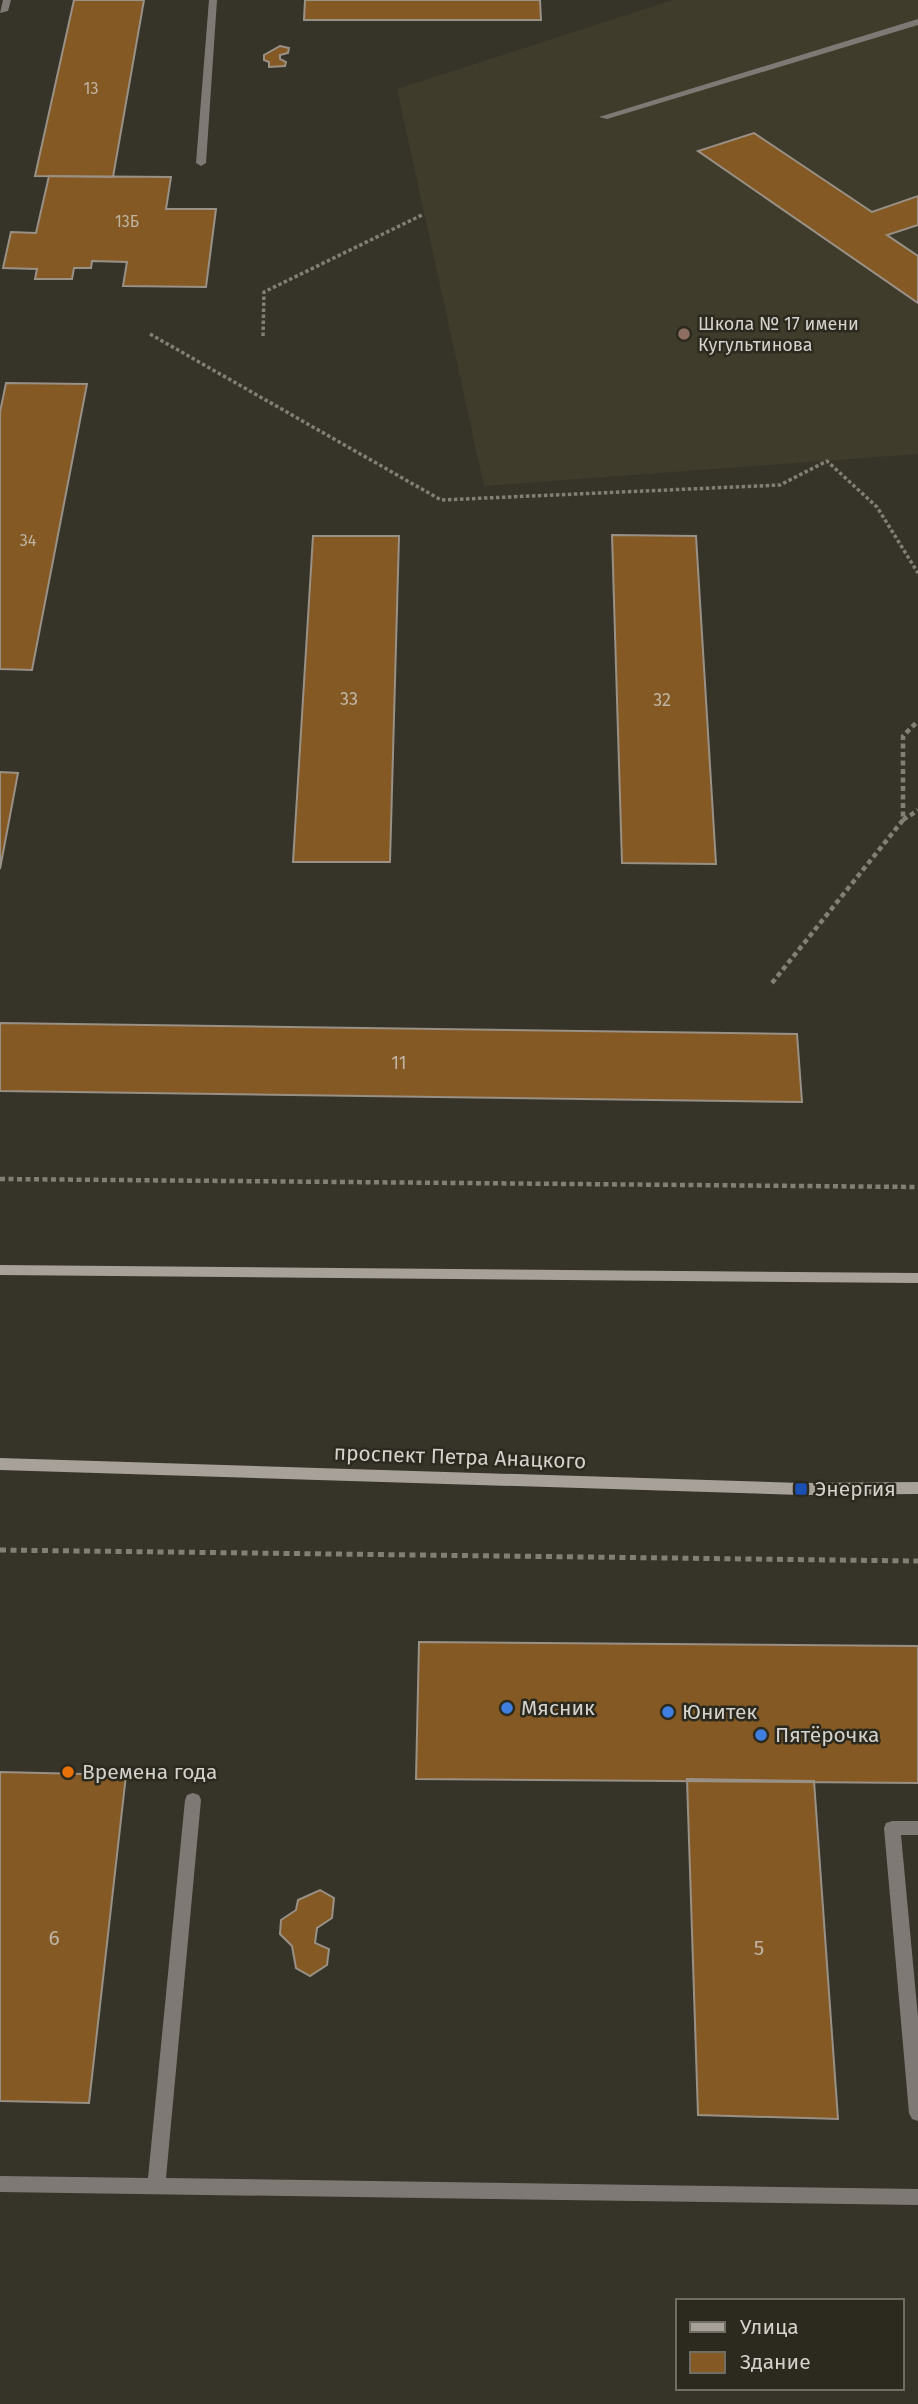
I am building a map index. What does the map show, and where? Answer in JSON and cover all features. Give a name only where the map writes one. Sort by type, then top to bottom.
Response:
[{"type":"main road","points":[[0,1270],[918,1278]]},
{"type":"main road","name":"проспект Петра Анацкого","points":[[0,1464],[802,1489],[918,1488]]},
{"type":"lane","points":[[0,10],[5,9],[7,0]]},
{"type":"lane","points":[[201,163],[213,0]]},
{"type":"lane","points":[[604,117],[918,22]]},
{"type":"lane","points":[[156,2186],[193,1800]]},
{"type":"lane","points":[[918,1828],[892,1828],[918,2113]]},
{"type":"lane","points":[[0,2184],[918,2197]]},
{"type":"path","points":[[262,335],[264,292],[424,214]]},
{"type":"path","points":[[150,334],[441,500],[780,485],[827,461],[877,507],[918,573]]},
{"type":"path","points":[[903,820],[903,736],[918,721]]},
{"type":"path","points":[[772,983],[903,820],[918,810]]},
{"type":"path","points":[[0,1178],[918,1187]]},
{"type":"path","points":[[0,1550],[918,1561]]},
{"type":"shaded area","name":"Школа № 17 имени Кугультинова","points":[[673,0],[918,0],[918,454],[484,486],[397,89]]},
{"type":"building","points":[[74,0],[144,0],[113,177],[35,176]]},
{"type":"building","points":[[305,0],[540,0],[541,20],[304,20]]},
{"type":"building","points":[[280,46],[289,48],[288,53],[280,55],[280,59],[286,62],[285,66],[269,67],[264,55]]},
{"type":"building","points":[[754,133],[872,212],[918,196],[918,225],[887,235],[918,256],[918,303],[698,151]]},
{"type":"building","points":[[49,176],[171,177],[166,209],[216,209],[206,287],[123,286],[127,262],[92,261],[91,268],[74,268],[72,279],[35,279],[37,269],[3,268],[11,232],[36,233]]},
{"type":"building","points":[[6,383],[87,384],[32,670],[0,669],[0,412]]},
{"type":"building","points":[[612,535],[696,536],[716,864],[622,863]]},
{"type":"building","points":[[313,536],[399,536],[390,862],[293,862]]},
{"type":"building","points":[[0,772],[18,773],[0,869]]},
{"type":"building","points":[[0,1023],[797,1034],[802,1102],[0,1091]]},
{"type":"building","name":"Юнитек","points":[[419,1642],[918,1646],[918,1783],[416,1779]]},
{"type":"building","points":[[0,1772],[126,1775],[89,2103],[0,2101]]},
{"type":"building","points":[[687,1779],[814,1781],[838,2119],[698,2115]]},
{"type":"building","points":[[320,1890],[334,1898],[332,1918],[317,1928],[315,1943],[329,1949],[327,1965],[310,1976],[296,1968],[292,1946],[280,1934],[281,1920],[296,1910],[298,1900]]},
{"type":"place","name":"Школа № 17 имени Кугультинова","points":[[684,334]]},
{"type":"place","name":"Энергия","points":[[801,1489]]},
{"type":"place","name":"Мясник","points":[[507,1708]]},
{"type":"place","name":"Юнитек","points":[[668,1712]]},
{"type":"place","name":"Пятёрочка","points":[[761,1735]]},
{"type":"place","name":"Времена года","points":[[68,1772]]}]
